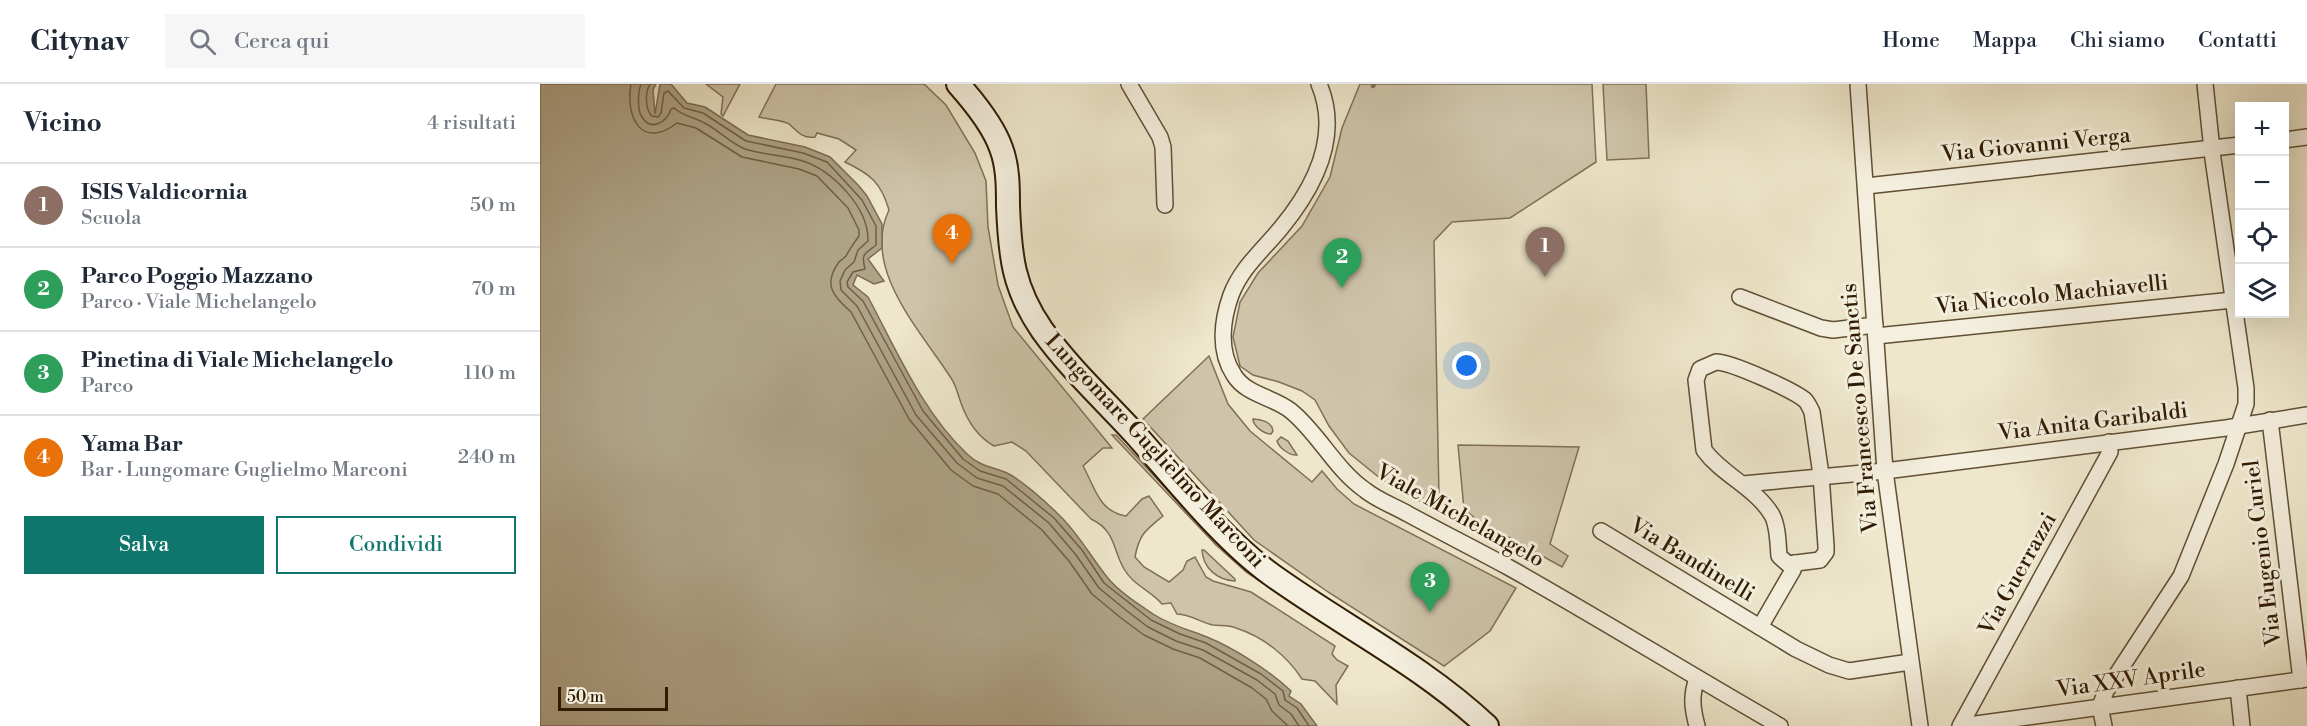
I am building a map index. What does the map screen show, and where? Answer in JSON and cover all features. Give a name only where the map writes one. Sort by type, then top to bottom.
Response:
[{"type":"street","name":"Lungomare Guglielmo Marconi","points":[[958,84],[984,117],[1001,148],[1006,165],[1012,264],[1020,290],[1044,332],[1250,558],[1272,575],[1448,691],[1486,726]]},
{"type":"street","points":[[1128,84],[1160,137],[1163,147],[1165,205]]},
{"type":"street","name":"Viale Michelangelo","points":[[1319,84],[1326,106],[1326,141],[1315,177],[1281,228],[1244,270],[1225,312],[1222,332],[1225,353],[1235,378],[1290,410],[1335,462],[1366,492],[1508,567],[1780,726]]},
{"type":"street","name":"Via Francesco De Sanctis","points":[[1858,84],[1885,471],[1920,726]]},
{"type":"street","points":[[2104,726],[2100,706],[2109,686],[2181,576],[2246,404],[2246,388],[2205,84]]},
{"type":"street","points":[[2289,139],[2307,137]]},
{"type":"street","name":"Via Giovanni Verga","points":[[1866,186],[2235,146]]},
{"type":"street","name":"Via Niccolo Machiavelli","points":[[1740,297],[1821,328],[1875,331],[2233,300]]},
{"type":"street","points":[[1716,362],[1729,364],[1804,400],[1812,412],[1821,476],[1826,552],[1820,560],[1788,564],[1779,556],[1773,516],[1743,484],[1710,459],[1704,450],[1696,380],[1700,369],[1716,362]]},
{"type":"street","name":"Via Anita Garibaldi","points":[[1743,484],[1885,471],[2238,426],[2307,415]]},
{"type":"street","name":"Via Eugenio Curiel","points":[[2270,420],[2304,680]]},
{"type":"street","name":"Via Guerrazzi","points":[[1960,726],[2110,452],[2109,442]]},
{"type":"street","name":"Via Bandinelli","points":[[1601,531],[1796,649],[1841,669],[1849,670],[1910,662]]},
{"type":"street","name":"Via Bandinelli","points":[[1760,627],[1794,570],[1795,563]]},
{"type":"street","points":[[1697,678],[1691,695],[1697,726]]},
{"type":"street","name":"Via XXV Aprile","points":[[1960,726],[2304,680]]},
{"type":"street","points":[[2238,688],[2242,726]]},
{"type":"shaded area","points":[[706,84],[740,84],[723,116],[721,114],[723,97]]},
{"type":"shaded area","points":[[776,84],[924,84],[946,105],[975,153],[986,181],[988,227],[998,285],[1013,327],[1112,448],[1103,448],[1083,466],[1094,490],[1109,509],[1126,516],[1142,499],[1149,496],[1163,516],[1144,533],[1135,557],[1144,567],[1169,582],[1183,570],[1187,561],[1195,557],[1206,577],[1251,592],[1335,646],[1332,654],[1348,666],[1336,685],[1337,704],[1315,681],[1302,679],[1282,655],[1265,642],[1233,627],[1213,625],[1177,614],[1171,603],[1162,604],[1128,575],[1105,529],[1091,519],[1026,451],[1012,442],[994,446],[978,433],[966,416],[953,381],[911,320],[888,277],[883,255],[882,232],[889,210],[882,192],[868,175],[845,162],[856,150],[839,139],[817,133],[815,137],[807,137],[787,123],[759,117]]},
{"type":"shaded area","points":[[1360,84],[1592,84],[1596,162],[1510,218],[1452,222],[1434,241],[1439,497],[1434,502],[1425,504],[1381,479],[1349,453],[1329,426],[1315,400],[1302,391],[1253,375],[1240,366],[1233,337],[1240,302],[1258,273],[1302,226],[1330,177],[1342,128]]},
{"type":"shaded area","points":[[1603,84],[1646,84],[1649,158],[1607,160]]},
{"type":"shaded area","points":[[1209,356],[1228,404],[1250,431],[1312,482],[1322,471],[1354,504],[1516,588],[1490,631],[1444,666],[1328,592],[1254,540],[1143,419]]},
{"type":"shaded area","points":[[1253,419],[1268,423],[1273,431],[1271,434],[1259,429]]},
{"type":"shaded area","points":[[1112,435],[1116,435],[1202,527],[1244,568],[1336,628],[1336,631],[1246,572],[1216,545]]},
{"type":"shaded area","points":[[1281,437],[1288,441],[1297,455],[1288,453],[1280,446],[1277,441]]},
{"type":"shaded area","points":[[1458,445],[1579,447],[1550,544],[1568,556],[1562,567],[1476,519],[1464,509]]},
{"type":"shaded area","points":[[1202,550],[1235,581],[1222,578],[1212,572],[1205,562]]},
{"type":"water","points":[[540,84],[656,84],[653,90],[655,114],[660,84],[671,84],[687,103],[705,107],[748,135],[805,147],[830,157],[867,196],[882,224],[882,248],[868,259],[884,281],[874,284],[857,275],[853,285],[868,297],[912,380],[951,437],[972,458],[1012,476],[1046,503],[1071,528],[1107,577],[1122,592],[1159,618],[1218,642],[1262,668],[1291,691],[1289,696],[1301,704],[1317,726],[540,726]]},
{"type":"place","name":"Yama Bar","points":[[952,264]]},
{"type":"place","name":"ISIS Valdicornia","points":[[1545,277]]},
{"type":"place","name":"Parco Poggio Mazzano","points":[[1342,288]]},
{"type":"place","name":"Pinetina di Viale Michelangelo","points":[[1430,612]]}]
